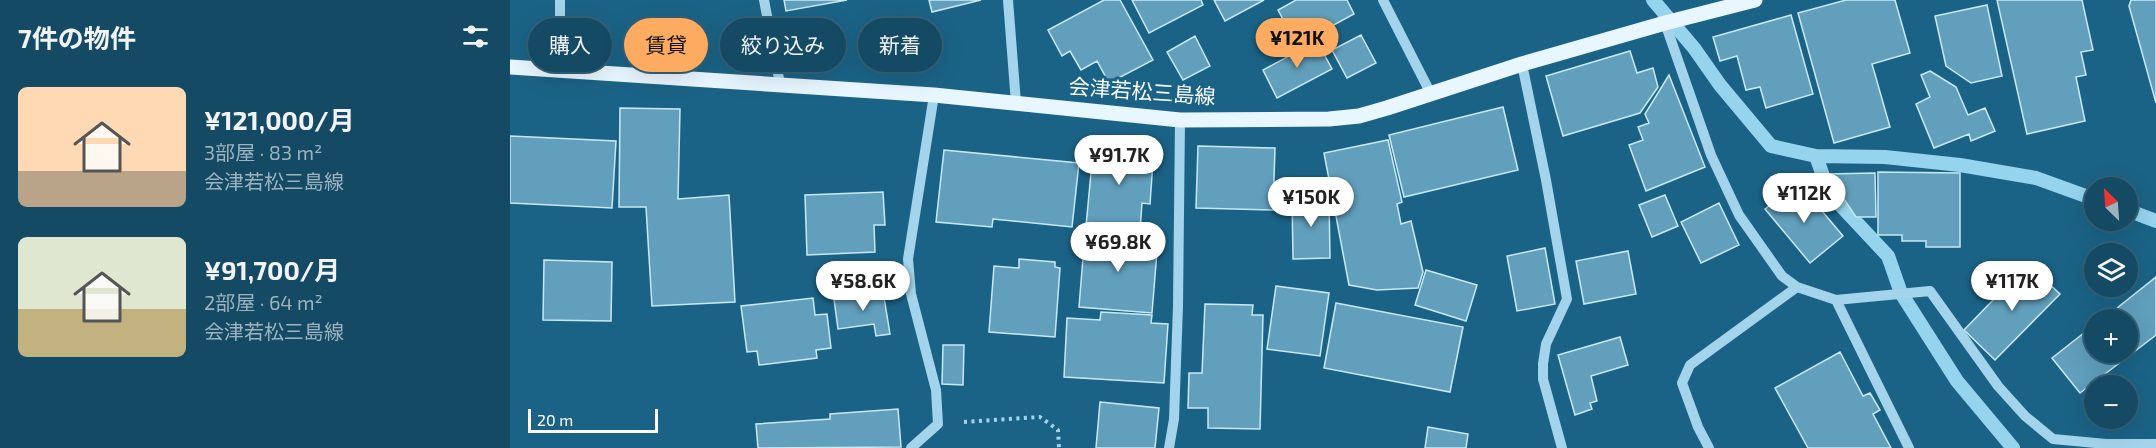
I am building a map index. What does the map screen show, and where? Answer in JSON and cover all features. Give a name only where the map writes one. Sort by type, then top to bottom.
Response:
[{"type":"main road","name":"会津若松三島線","points":[[591,72],[934,95],[1180,120],[1329,118],[1359,116],[1522,64],[1755,0]]},
{"type":"main road","name":"会津若松三島線","points":[[510,67],[528,68]]},
{"type":"street","points":[[560,0],[560,18]]},
{"type":"street","points":[[764,0],[780,84]]},
{"type":"street","points":[[1008,0],[1016,103]]},
{"type":"street","points":[[1383,0],[1431,94]]},
{"type":"street","points":[[1665,23],[1711,155],[1739,215],[1782,276],[1797,287],[1836,300],[1930,291],[1998,386],[2025,416],[2053,439],[2131,446],[2156,444]]},
{"type":"street","points":[[1522,64],[1546,180],[1566,299],[1546,344],[1543,363],[1543,379],[1562,448]]},
{"type":"street","points":[[911,448],[938,424],[936,390],[911,294],[908,259],[934,95]]},
{"type":"street","points":[[1169,448],[1174,418],[1178,317],[1180,120]]},
{"type":"street","points":[[1709,448],[1698,427],[1682,383],[1690,365],[1797,287]]},
{"type":"street","points":[[1836,300],[1909,448]]},
{"type":"path","points":[[938,424],[1040,417],[1058,430],[1059,448]]},
{"type":"building","points":[[784,0],[847,0],[786,11]]},
{"type":"building","points":[[929,0],[981,0],[932,12]]},
{"type":"building","points":[[1104,0],[1120,0],[1153,60],[1109,83],[1097,61],[1081,70],[1070,51],[1062,56],[1048,30]]},
{"type":"building","points":[[1132,0],[1201,0],[1203,5],[1149,33]]},
{"type":"building","points":[[1214,0],[1264,0],[1225,21]]},
{"type":"building","points":[[1296,0],[1347,0],[1354,14],[1297,45],[1278,10]]},
{"type":"building","points":[[1846,0],[1895,0],[1910,53],[1872,64],[1890,127],[1834,143],[1798,13]]},
{"type":"building","points":[[1997,0],[2082,0],[2093,50],[2081,52],[2086,75],[2076,77],[2085,121],[2027,134]]},
{"type":"building","points":[[2131,0],[2156,0],[2156,103],[2129,6]]},
{"type":"building","points":[[1987,5],[2002,76],[1971,83],[1946,66],[1935,16]]},
{"type":"building","points":[[1791,15],[1813,94],[1766,108],[1760,87],[1746,90],[1737,56],[1720,61],[1713,37]]},
{"type":"building","points":[[1361,35],[1376,63],[1347,78],[1332,50]]},
{"type":"building","points":[[1195,36],[1210,66],[1183,80],[1167,52]]},
{"type":"building","points":[[1317,41],[1332,69],[1277,98],[1263,70]]},
{"type":"building","points":[[1630,51],[1637,73],[1653,68],[1658,87],[1640,113],[1563,136],[1546,76]]},
{"type":"building","points":[[1930,71],[1956,87],[1968,115],[1985,108],[1995,131],[1971,141],[1969,134],[1934,148],[1916,104],[1930,97],[1921,75]]},
{"type":"building","points":[[1669,75],[1705,167],[1646,191],[1629,145],[1643,140],[1638,127],[1649,123],[1645,114]]},
{"type":"building","points":[[1503,107],[1518,170],[1404,197],[1389,135]]},
{"type":"building","points":[[620,108],[680,109],[678,199],[729,195],[735,302],[652,306],[646,207],[619,207]]},
{"type":"building","points":[[510,136],[616,141],[612,208],[510,203]]},
{"type":"building","points":[[1388,140],[1402,202],[1397,204],[1401,224],[1411,221],[1423,272],[1418,288],[1377,290],[1349,285],[1324,153]]},
{"type":"building","points":[[1094,141],[1148,146],[1146,160],[1153,161],[1150,204],[1142,203],[1140,231],[1086,226]]},
{"type":"building","points":[[1198,146],[1275,148],[1273,210],[1196,208]]},
{"type":"building","points":[[944,150],[1079,163],[1072,227],[993,219],[992,227],[936,222]]},
{"type":"building","points":[[1878,172],[1960,173],[1960,247],[1926,247],[1926,241],[1902,241],[1902,235],[1878,235]]},
{"type":"building","points":[[1875,173],[1876,217],[1856,217],[1827,174]]},
{"type":"building","points":[[1790,189],[1798,198],[1806,192],[1843,236],[1810,263],[1765,209]]},
{"type":"building","points":[[883,192],[885,225],[874,225],[875,252],[807,255],[805,195]]},
{"type":"building","points":[[1665,195],[1678,226],[1652,237],[1639,205]]},
{"type":"building","points":[[1292,197],[1329,197],[1330,258],[1293,259]]},
{"type":"building","points":[[1719,203],[1739,245],[1701,263],[1681,222]]},
{"type":"building","points":[[1085,233],[1158,239],[1152,313],[1079,307]]},
{"type":"building","points":[[1545,248],[1555,304],[1517,311],[1507,256]]},
{"type":"building","points":[[1628,251],[1636,294],[1584,304],[1576,261]]},
{"type":"building","points":[[1019,259],[1055,262],[1055,267],[1060,268],[1055,337],[989,332],[994,266],[1019,268]]},
{"type":"building","points":[[544,260],[612,262],[611,321],[543,320]]},
{"type":"building","points":[[2028,264],[2060,294],[1995,360],[1964,330]]},
{"type":"building","points":[[1426,270],[1477,285],[1466,321],[1415,305]]},
{"type":"building","points":[[2156,277],[2156,335],[2138,349],[2138,309],[2116,309],[2131,297],[2138,297],[2138,291]]},
{"type":"building","points":[[1276,286],[1329,293],[1320,356],[1267,349]]},
{"type":"building","points":[[883,291],[890,334],[876,336],[874,324],[838,329],[834,299]]},
{"type":"building","points":[[813,298],[815,315],[827,314],[831,348],[816,350],[817,358],[759,365],[757,351],[747,352],[741,306]]},
{"type":"building","points":[[1336,303],[1463,327],[1450,392],[1324,368]]},
{"type":"building","points":[[1205,304],[1253,305],[1252,315],[1263,315],[1260,429],[1208,428],[1208,408],[1188,408],[1189,373],[1202,373]]},
{"type":"building","points":[[1101,312],[1152,315],[1151,323],[1168,324],[1164,383],[1064,377],[1067,318],[1100,320]]},
{"type":"building","points":[[2084,333],[2084,363],[2119,363],[2104,375],[2084,375],[2084,390],[2080,393],[2052,358]]},
{"type":"building","points":[[1620,337],[1628,365],[1591,376],[1597,401],[1590,403],[1592,409],[1575,415],[1558,355]]},
{"type":"building","points":[[943,345],[964,345],[963,385],[942,384]]},
{"type":"building","points":[[1840,352],[1863,396],[1870,393],[1880,410],[1873,414],[1891,448],[1808,448],[1775,388]]},
{"type":"building","points":[[1100,402],[1159,408],[1155,448],[1096,448]]},
{"type":"building","points":[[898,409],[901,447],[758,448],[756,424],[830,419],[830,414]]},
{"type":"building","points":[[1428,427],[1468,434],[1466,448],[1425,448]]},
{"type":"waterway","points":[[1653,0],[1771,146],[1816,156],[1829,193],[1888,256],[1901,293],[1957,381],[2013,448]]},
{"type":"waterway","points":[[1816,156],[1885,157],[1960,165],[2036,178],[2084,195]]},
{"type":"waterway","points":[[2138,214],[2156,221]]}]
